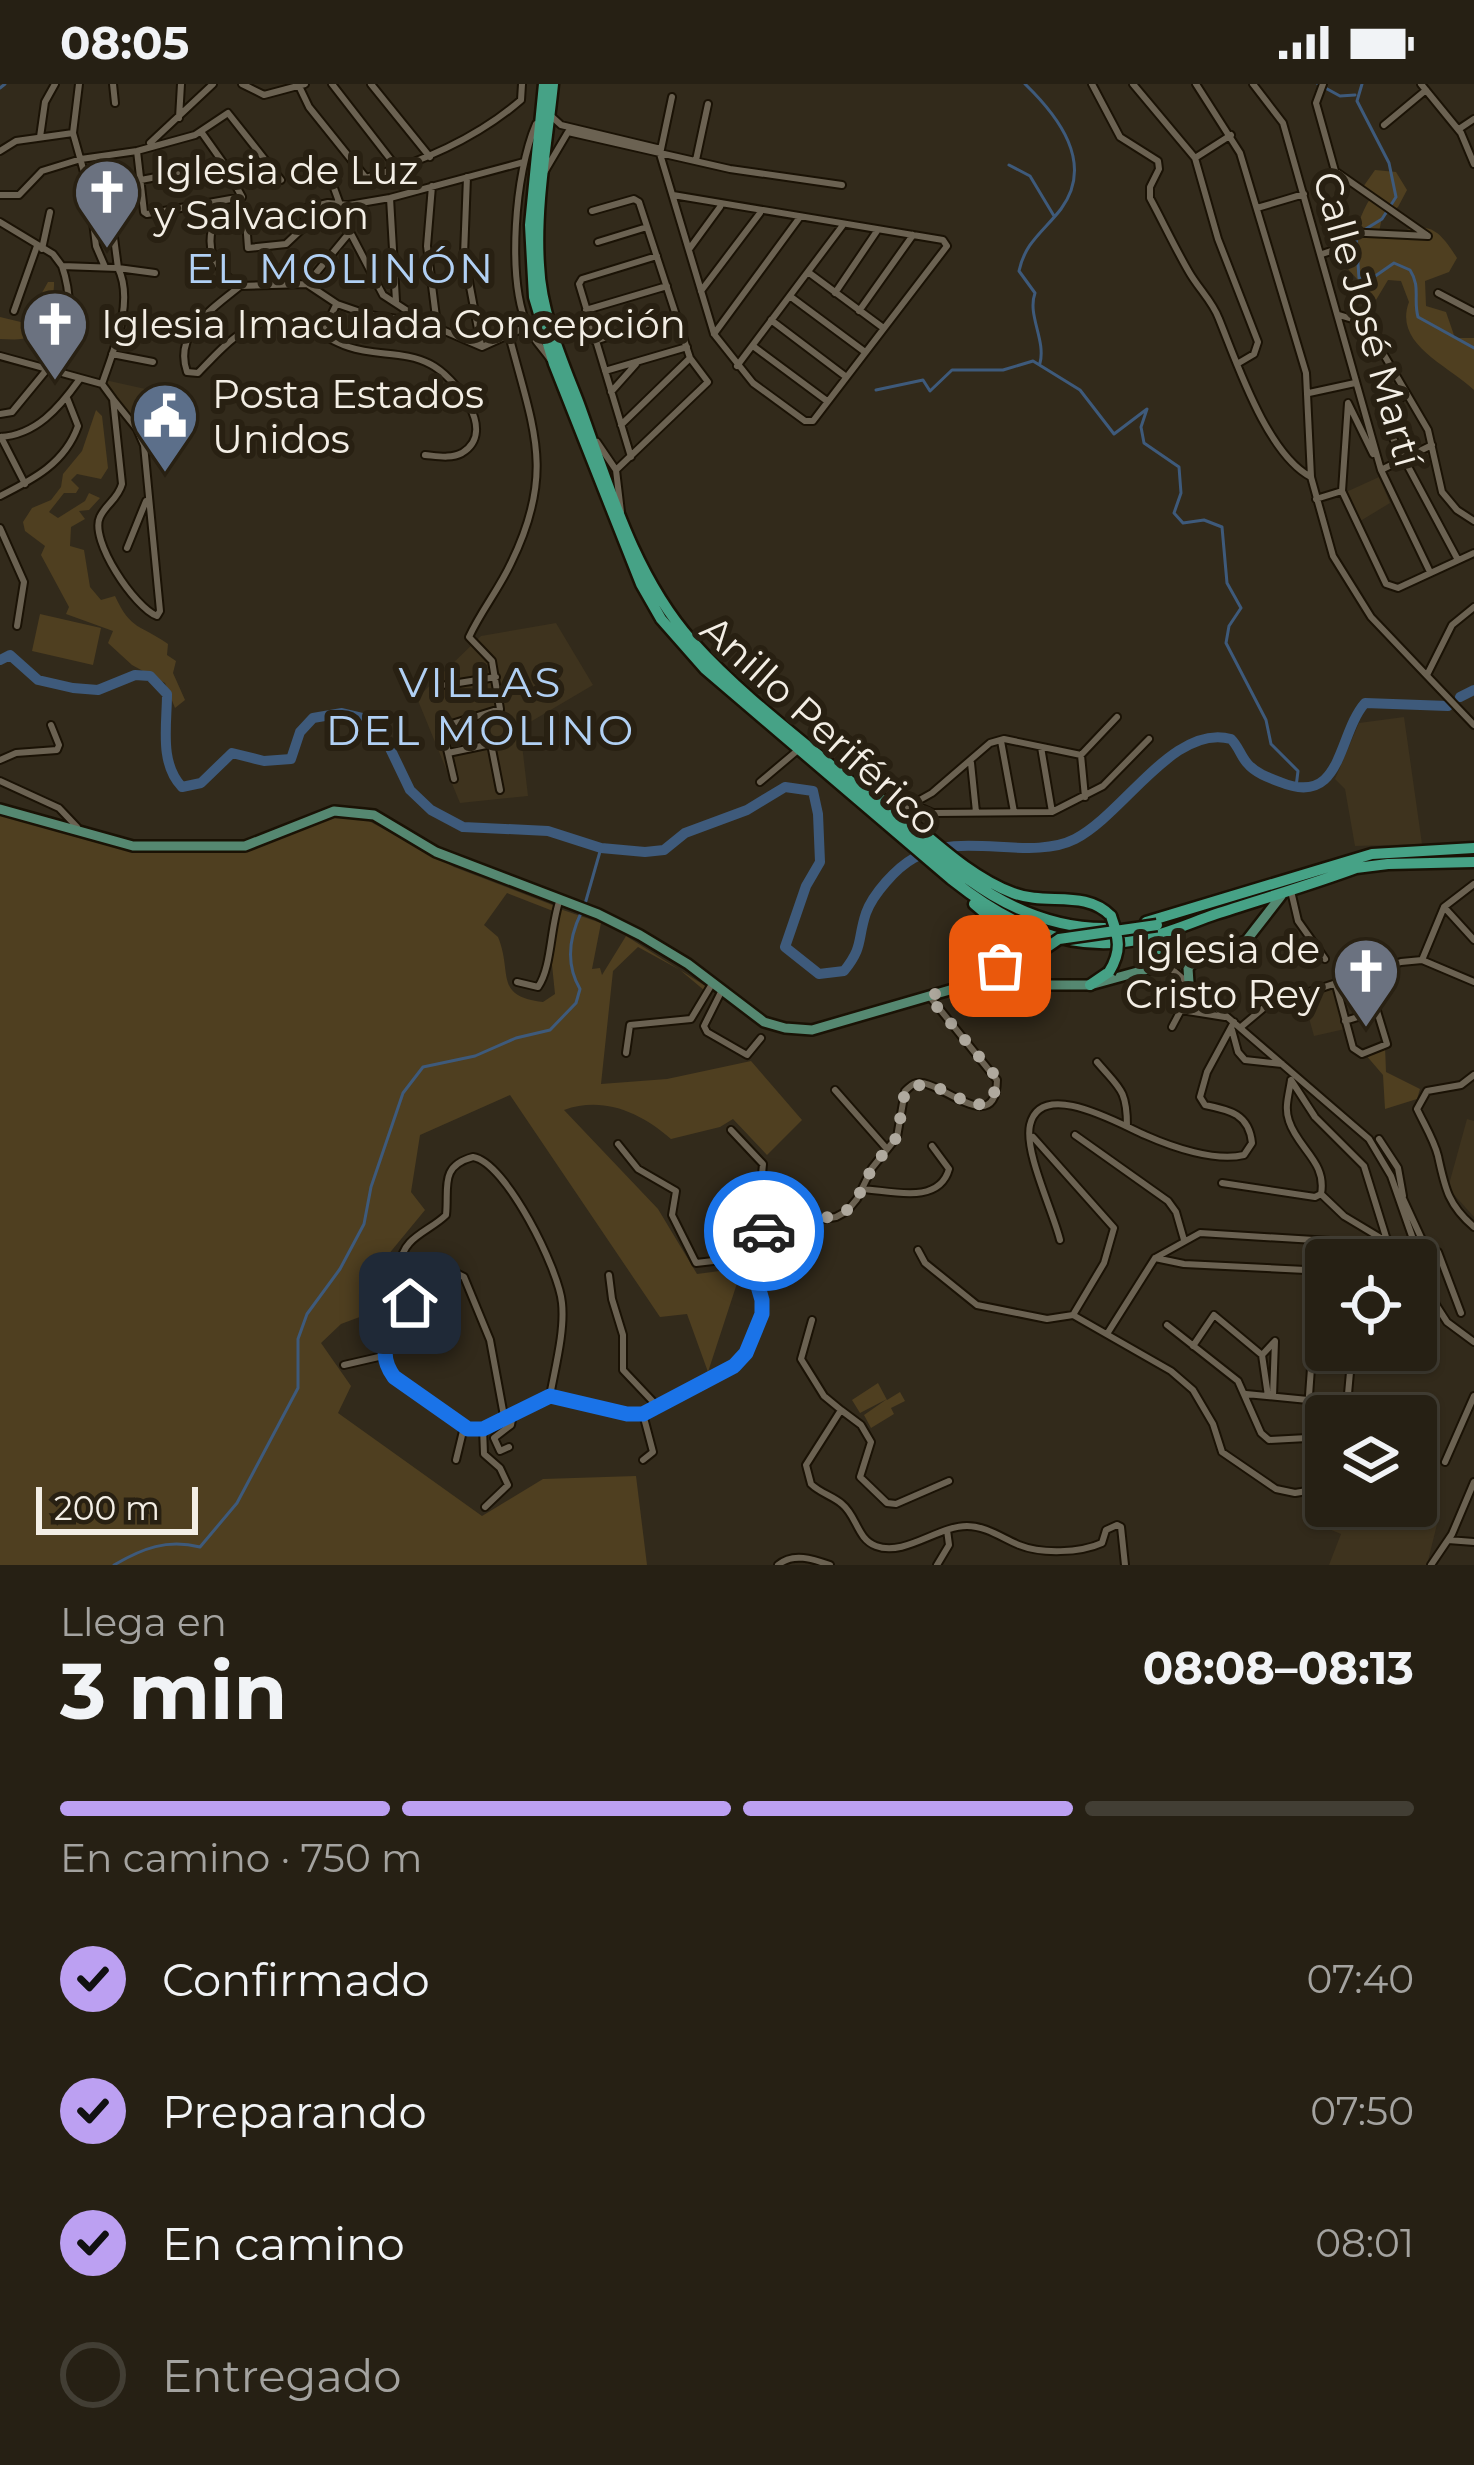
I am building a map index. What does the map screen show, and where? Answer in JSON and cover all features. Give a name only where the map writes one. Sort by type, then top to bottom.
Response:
[{"type":"highway","name":"Anillo Periférico","points":[[544,84],[547,114],[538,226],[542,294],[590,435],[651,584],[691,640],[942,860],[1006,905],[1059,924],[1113,928],[1202,908],[1372,854],[1474,855]]},
{"type":"highway","name":"Anillo Periférico","points":[[556,84],[547,114],[530,268],[534,297],[554,364],[627,553],[661,619],[705,669],[798,750],[914,836]]},
{"type":"highway","points":[[854,784],[902,815],[914,836]]},
{"type":"highway","name":"Anillo Periférico","points":[[942,860],[956,884],[1028,928],[1089,945],[1143,939],[1356,868],[1474,855]]},
{"type":"highway","points":[[942,860],[1010,893],[1098,905],[1111,916],[1120,939],[1116,962],[1090,985]]},
{"type":"highway","points":[[956,884],[1001,926],[1009,942],[1008,956],[1000,966],[967,985]]},
{"type":"highway","points":[[967,985],[998,976],[1059,939],[1157,925],[1202,908]]},
{"type":"highway","points":[[1167,965],[1143,951],[1167,957],[1207,953]]},
{"type":"highway","points":[[1033,957],[1033,972],[1043,986]]},
{"type":"main road","points":[[0,808],[134,846],[245,846],[334,811],[374,815],[436,852],[591,911],[652,941],[764,1022],[812,1030],[967,985],[1090,985],[1240,945],[1271,904],[1288,892]]},
{"type":"main road","points":[[1242,906],[1253,916],[1255,929]]},
{"type":"main road","points":[[1185,980],[1188,968],[1207,953]]},
{"type":"main road","points":[[1184,959],[1179,971],[1185,980]]},
{"type":"street","points":[[40,137],[45,103],[55,84]]},
{"type":"street","points":[[79,84],[73,133],[89,190],[96,246],[105,268]]},
{"type":"street","points":[[113,84],[116,103]]},
{"type":"street","points":[[179,118],[181,84]]},
{"type":"street","points":[[148,146],[213,84]]},
{"type":"street","points":[[242,84],[264,95],[300,84],[320,121],[366,178],[430,157],[515,106],[521,100],[522,84]]},
{"type":"street","points":[[332,84],[398,169]]},
{"type":"street","points":[[371,84],[430,157]]},
{"type":"street","points":[[1092,84],[1120,137],[1158,161],[1150,197],[1219,318],[1237,364],[1286,458],[1311,477]]},
{"type":"street","points":[[1133,84],[1195,158],[1218,239],[1258,342],[1253,354],[1237,364]]},
{"type":"street","points":[[1196,84],[1232,136],[1257,208],[1310,393],[1311,477],[1333,556],[1356,598],[1474,724]]},
{"type":"street","name":"Calle José Martí","points":[[1253,84],[1283,123],[1382,472],[1430,572]]},
{"type":"street","points":[[1322,84],[1316,103],[1335,171],[1428,236],[1346,232],[1340,248],[1322,254]]},
{"type":"street","points":[[1384,125],[1424,87],[1459,129],[1474,164]]},
{"type":"street","points":[[672,97],[660,151],[714,334],[737,366],[807,422],[814,422],[947,247],[943,240],[914,234],[673,195]]},
{"type":"street","points":[[696,160],[708,104]]},
{"type":"street","points":[[0,196],[19,195],[42,172],[201,132],[230,113],[281,180]]},
{"type":"street","points":[[554,364],[528,326],[517,244],[524,162],[547,114],[563,129],[674,156],[842,185]]},
{"type":"street","points":[[1459,129],[1474,118]]},
{"type":"street","points":[[544,172],[558,154],[563,129]]},
{"type":"street","points":[[137,151],[147,214],[239,199],[242,191],[201,132]]},
{"type":"street","points":[[0,151],[16,141],[73,133]]},
{"type":"street","points":[[1195,158],[1232,136]]},
{"type":"street","points":[[240,286],[218,266],[210,235],[216,226],[328,202],[342,205],[390,198],[524,162]]},
{"type":"street","points":[[89,190],[224,164]]},
{"type":"street","points":[[467,177],[464,255],[482,347]]},
{"type":"street","points":[[432,186],[427,246],[438,327]]},
{"type":"street","points":[[334,188],[377,288],[405,309],[482,347],[528,326]]},
{"type":"street","points":[[1257,208],[1304,194]]},
{"type":"street","points":[[390,198],[396,302]]},
{"type":"street","points":[[592,211],[636,200],[691,358],[707,385],[616,470]]},
{"type":"street","points":[[690,248],[721,206]]},
{"type":"street","points":[[246,220],[248,248],[286,244],[304,227],[305,208]]},
{"type":"street","points":[[701,291],[761,211]]},
{"type":"street","points":[[14,310],[50,212]]},
{"type":"street","points":[[714,334],[800,218]]},
{"type":"street","points":[[0,222],[62,266],[71,314],[53,369],[27,390],[12,412],[0,414]]},
{"type":"street","points":[[737,366],[843,225]]},
{"type":"street","points":[[598,242],[648,227]]},
{"type":"street","points":[[102,384],[124,293],[113,230]]},
{"type":"street","points":[[835,292],[877,231]]},
{"type":"street","points":[[307,284],[350,232]]},
{"type":"street","points":[[860,311],[914,234]]},
{"type":"street","points":[[631,457],[580,280],[657,256]]},
{"type":"street","points":[[62,266],[155,273]]},
{"type":"street","points":[[808,272],[883,328]]},
{"type":"street","points":[[425,455],[450,456],[469,446],[472,407],[454,381],[427,362],[350,347],[285,321],[243,329],[198,373],[187,372],[184,361],[192,328],[240,286],[307,284],[337,304],[369,315],[426,322]]},
{"type":"street","points":[[586,310],[667,286]]},
{"type":"street","points":[[1438,292],[1474,312]]},
{"type":"street","points":[[790,296],[865,352]]},
{"type":"street","points":[[322,334],[337,304]]},
{"type":"street","points":[[398,318],[405,309]]},
{"type":"street","points":[[596,341],[676,315]]},
{"type":"street","points":[[1339,315],[1366,326],[1434,445],[1442,492],[1474,521]]},
{"type":"street","points":[[771,320],[846,377]]},
{"type":"street","points":[[454,778],[440,732],[445,724],[500,709],[492,662],[470,638],[510,567],[533,512],[540,477],[509,335]]},
{"type":"street","points":[[752,345],[827,401]]},
{"type":"street","points":[[605,371],[687,346]]},
{"type":"street","points":[[112,354],[153,362]]},
{"type":"street","points":[[0,356],[102,384],[113,399],[141,438],[160,606],[157,616],[147,612],[121,580],[100,533],[101,514],[117,497],[122,474],[113,399]]},
{"type":"street","points":[[621,425],[691,358]]},
{"type":"street","points":[[611,392],[638,361]]},
{"type":"street","points":[[25,484],[1,437],[33,430],[79,380]]},
{"type":"street","points":[[1310,393],[1355,383]]},
{"type":"street","points":[[1406,394],[1380,414],[1458,560]]},
{"type":"street","points":[[0,496],[58,461],[76,431],[77,419],[67,398]]},
{"type":"street","points":[[1434,445],[1403,456],[1382,472],[1348,404],[1342,491],[1367,550],[1390,586],[1398,588],[1474,553]]},
{"type":"street","points":[[590,435],[616,470],[621,515]]},
{"type":"street","points":[[1316,499],[1342,491]]},
{"type":"street","points":[[127,548],[148,498]]},
{"type":"street","points":[[0,528],[24,582],[17,626]]},
{"type":"street","points":[[1427,675],[1452,625],[1474,608]]},
{"type":"street","points":[[446,685],[496,676]]},
{"type":"street","points":[[1085,797],[1081,755],[1117,717]]},
{"type":"street","points":[[0,760],[16,753],[57,750],[51,725]]},
{"type":"street","points":[[915,805],[933,813],[1052,812],[1103,786],[1149,739]]},
{"type":"street","points":[[1001,741],[1014,812]]},
{"type":"street","points":[[902,815],[971,763],[990,742],[1081,755]]},
{"type":"street","points":[[448,753],[491,744],[500,790]]},
{"type":"street","points":[[1041,747],[1052,812]]},
{"type":"street","points":[[760,782],[798,750]]},
{"type":"street","points":[[971,763],[976,812]]},
{"type":"street","points":[[0,781],[59,808],[77,827]]},
{"type":"street","points":[[1422,960],[1444,907],[1474,884]]},
{"type":"street","points":[[1288,892],[1298,921],[1325,959]]},
{"type":"street","points":[[517,982],[538,987],[547,974],[550,926],[560,899]]},
{"type":"street","points":[[1444,907],[1474,940]]},
{"type":"street","points":[[1060,1240],[1036,1164],[1031,1121],[1055,1104],[1094,1111],[1147,1136],[1205,1154],[1234,1157],[1250,1151],[1250,1131],[1235,1111],[1205,1105],[1200,1097],[1207,1072],[1234,1023],[1266,1006],[1401,962],[1422,960],[1474,982]]},
{"type":"street","points":[[1167,965],[1370,1139],[1424,1244],[1438,1252],[1461,1313]]},
{"type":"street","points":[[1335,983],[1345,1021],[1353,1048],[1362,1054],[1387,1044],[1377,1011],[1345,1021]]},
{"type":"street","points":[[717,988],[704,1026],[707,1032],[747,1055],[760,1038]]},
{"type":"street","points":[[626,1054],[630,1025],[691,1019],[717,988]]},
{"type":"street","points":[[383,1356],[394,1377],[464,1427],[483,1429],[550,1396],[643,1414],[734,1366],[746,1353],[762,1314],[748,1257],[757,1234],[842,1214],[901,1128],[905,1091],[910,1086],[923,1083],[974,1106],[986,1105],[996,1094],[998,1079],[928,996]]},
{"type":"street","points":[[1172,1027],[1180,1010],[1234,1023]]},
{"type":"street","points":[[1234,1023],[1238,1052],[1245,1060],[1288,1068]]},
{"type":"street","points":[[1097,1062],[1121,1085],[1127,1126]]},
{"type":"street","points":[[1288,1068],[1316,1117],[1364,1166],[1384,1237]]},
{"type":"street","points":[[1474,1075],[1461,1085],[1427,1091],[1417,1109],[1438,1155],[1446,1196],[1474,1227]]},
{"type":"street","points":[[1291,1080],[1286,1108],[1289,1122],[1322,1173],[1321,1194],[1344,1216],[1384,1237]]},
{"type":"street","points":[[835,1090],[887,1149]]},
{"type":"street","points":[[731,1130],[763,1164],[760,1195],[789,1223]]},
{"type":"street","points":[[1032,1135],[1114,1228],[1104,1263],[1073,1315]]},
{"type":"street","points":[[1075,1135],[1168,1201],[1184,1240]]},
{"type":"street","points":[[1379,1139],[1398,1168],[1404,1200]]},
{"type":"street","points":[[618,1144],[638,1169],[676,1191],[672,1215],[696,1263],[748,1257]]},
{"type":"street","points":[[862,1190],[922,1194],[937,1188],[949,1169],[932,1146]]},
{"type":"street","points":[[383,1356],[410,1303],[401,1268],[404,1250],[409,1241],[446,1215],[448,1174],[461,1160],[482,1158],[491,1163],[556,1274],[563,1313],[550,1396]]},
{"type":"street","points":[[1391,1176],[1412,1239]]},
{"type":"street","points":[[1222,1183],[1321,1194]]},
{"type":"street","points":[[1107,1334],[1155,1258],[1184,1240],[1209,1232],[1363,1244],[1384,1237]]},
{"type":"street","points":[[750,1244],[784,1266],[807,1263]]},
{"type":"street","points":[[918,1250],[925,1264],[977,1305],[1046,1319],[1073,1315],[1185,1382],[1213,1424],[1222,1452],[1276,1489],[1294,1493],[1305,1489]]},
{"type":"street","points":[[1155,1258],[1184,1264],[1305,1270]]},
{"type":"street","points":[[432,1270],[464,1277],[490,1340],[512,1425],[494,1438],[500,1450],[509,1447]]},
{"type":"street","points":[[609,1275],[623,1335],[623,1370],[659,1408]]},
{"type":"street","points":[[1437,1309],[1474,1342]]},
{"type":"street","points":[[1193,1346],[1214,1315],[1262,1355],[1270,1396]]},
{"type":"street","points":[[812,1320],[801,1359],[824,1396],[861,1425],[871,1442],[860,1475],[886,1503],[896,1504],[949,1481]]},
{"type":"street","points":[[1167,1325],[1229,1372],[1269,1440],[1305,1438]]},
{"type":"street","points":[[1262,1355],[1275,1342],[1270,1396]]},
{"type":"street","points":[[344,1365],[383,1356]]},
{"type":"street","points":[[1246,1394],[1305,1400]]},
{"type":"street","points":[[1445,1462],[1474,1396]]},
{"type":"street","points":[[841,1410],[806,1466],[811,1484],[843,1504],[863,1538],[873,1545],[901,1546],[964,1526],[983,1529],[1022,1547],[1091,1548],[1102,1543],[1106,1530],[1118,1526],[1124,1565]]},
{"type":"street","points":[[643,1414],[653,1452],[643,1460]]},
{"type":"street","points":[[456,1460],[464,1427]]},
{"type":"street","points":[[483,1429],[484,1454],[508,1483],[484,1507]]},
{"type":"street","points":[[1431,1565],[1474,1482]]},
{"type":"street","points":[[937,1565],[949,1545],[947,1530]]},
{"type":"street","points":[[1448,1540],[1474,1542]]},
{"type":"street","points":[[778,1565],[800,1557],[830,1565]]},
{"type":"shaded area","points":[[1375,170],[1396,172],[1407,190],[1398,207],[1382,218],[1378,236],[1415,228],[1432,230],[1457,258],[1449,272],[1425,281],[1426,306],[1446,312],[1455,338],[1474,338],[1474,390],[1416,342],[1409,330],[1409,302],[1401,281],[1388,280],[1376,300],[1338,258],[1370,199],[1363,187]]},
{"type":"shaded area","points":[[48,282],[54,282],[53,296],[40,327],[27,338],[0,339],[0,317],[25,323]]},
{"type":"shaded area","points":[[105,380],[159,392],[159,410],[132,419]]},
{"type":"shaded area","points":[[96,410],[102,416],[108,468],[101,479],[77,474],[71,480],[79,488],[76,493],[64,493],[49,512],[58,518],[85,501],[89,493],[100,498],[89,510],[79,511],[85,519],[71,527],[70,546],[84,550],[90,587],[101,600],[115,596],[131,621],[168,644],[167,655],[176,661],[173,673],[185,700],[175,708],[165,683],[132,665],[108,643],[113,631],[66,614],[69,607],[41,555],[45,546],[25,531],[23,522],[32,508],[51,500],[61,487],[63,474],[82,451]]},
{"type":"shaded area","points":[[1379,477],[1390,503],[1357,523],[1344,493]]},
{"type":"shaded area","points":[[40,614],[101,628],[93,665],[32,651]]},
{"type":"shaded area","points":[[556,623],[593,685],[520,728],[528,796],[460,803],[417,698],[481,636]]},
{"type":"shaded area","points":[[1404,717],[1422,844],[1355,846],[1345,789],[1335,779],[1359,723]]},
{"type":"shaded area","points":[[0,814],[139,853],[253,849],[326,818],[349,815],[454,867],[555,906],[553,911],[507,893],[484,925],[498,937],[511,988],[527,999],[543,1002],[555,994],[551,955],[560,909],[601,923],[592,969],[600,968],[602,975],[626,936],[680,970],[638,947],[613,971],[601,1084],[667,1079],[751,1061],[802,1120],[767,1155],[733,1119],[720,1127],[671,1139],[620,1109],[593,1105],[564,1110],[658,1209],[697,1274],[742,1268],[708,1372],[687,1314],[660,1317],[510,1095],[420,1135],[411,1192],[425,1210],[383,1261],[400,1293],[389,1319],[373,1312],[341,1324],[321,1343],[351,1386],[338,1413],[482,1516],[543,1479],[636,1476],[647,1565],[0,1565]]},
{"type":"shaded area","points":[[1334,985],[1345,1029],[1314,1036],[1303,996]]},
{"type":"shaded area","points":[[1385,1046],[1386,1072],[1420,1089],[1417,1099],[1385,1109],[1383,1075],[1365,1054]]},
{"type":"shaded area","points":[[1467,1119],[1474,1121],[1474,1217],[1448,1188]]},
{"type":"shaded area","points":[[878,1383],[887,1399],[860,1413],[852,1400]]},
{"type":"shaded area","points":[[900,1392],[905,1401],[871,1428],[864,1415]]},
{"type":"shaded area","points":[[1436,1527],[1427,1565],[1329,1565],[1341,1534],[1329,1529]]},
{"type":"waterway","points":[[0,88],[5,84]]},
{"type":"waterway","points":[[1025,84],[1060,125],[1073,158],[1074,175],[1071,192],[1030,244],[1019,271],[1035,293],[1040,363]]},
{"type":"waterway","points":[[1318,84],[1340,96],[1355,95]]},
{"type":"waterway","points":[[1362,84],[1357,101],[1389,163],[1396,197],[1382,219],[1364,230]]},
{"type":"waterway","points":[[1009,165],[1030,176],[1054,216]]},
{"type":"waterway","points":[[1356,235],[1359,278],[1371,279],[1394,263],[1410,270],[1418,317],[1474,348]]},
{"type":"waterway","points":[[876,390],[923,380],[930,391],[952,370],[1003,370],[1033,361],[1080,390],[1114,434],[1147,409],[1141,427],[1144,443],[1179,467],[1181,493],[1174,513],[1183,523],[1204,520],[1222,527],[1227,583],[1241,608],[1229,626],[1226,643],[1266,720],[1271,744],[1298,771],[1296,787]]},
{"type":"waterway","points":[[0,660],[10,655],[38,680],[73,688],[98,690],[135,675],[150,676],[167,694],[167,755],[182,787],[201,783],[232,753],[264,761],[291,759],[300,732],[313,718],[342,713],[363,718],[386,740],[410,790],[431,810],[463,827],[548,831],[601,848],[645,852],[664,850],[685,833],[747,810],[785,787],[813,791],[820,862],[806,886],[785,947],[819,974],[844,971],[880,890],[907,862],[932,850],[952,846],[1037,848],[1075,839],[1170,757],[1210,738],[1231,739],[1250,767],[1267,777],[1301,787],[1316,785],[1336,764],[1365,703],[1448,706]]},
{"type":"waterway","points":[[1460,697],[1474,690]]},
{"type":"waterway","points":[[585,904],[601,848]]},
{"type":"waterway","points":[[114,1565],[156,1547],[200,1547],[237,1503],[298,1388],[298,1339],[307,1314],[340,1269],[364,1224],[371,1187],[403,1093],[423,1067],[475,1056],[550,1030],[576,1003],[580,989],[571,951],[581,913]]},
{"type":"way so far","points":[[764,1231],[847,1210],[897,1137],[905,1091],[910,1086],[923,1083],[974,1106],[992,1100],[998,1079],[928,996],[967,985],[1000,966]]},
{"type":"place","name":"Iglesia de Luz y Salvacion","points":[[107,251]]},
{"type":"place","name":"Iglesia Imaculada Concepción","points":[[55,383]]},
{"type":"place","name":"Posta Estados Unidos","points":[[165,475]]},
{"type":"place","name":"Iglesia de Cristo Rey","points":[[1366,1030]]},
{"type":"district","name":"EL MOLINÓN","points":[[341,268]]},
{"type":"district","name":"VILLAS DEL MOLINO","points":[[481,706]]},
{"type":"route","points":[[410,1303],[386,1347],[387,1367],[464,1427],[483,1429],[550,1396],[643,1414],[734,1366],[746,1353],[762,1314],[761,1288],[748,1252],[753,1238],[764,1231]]}]
